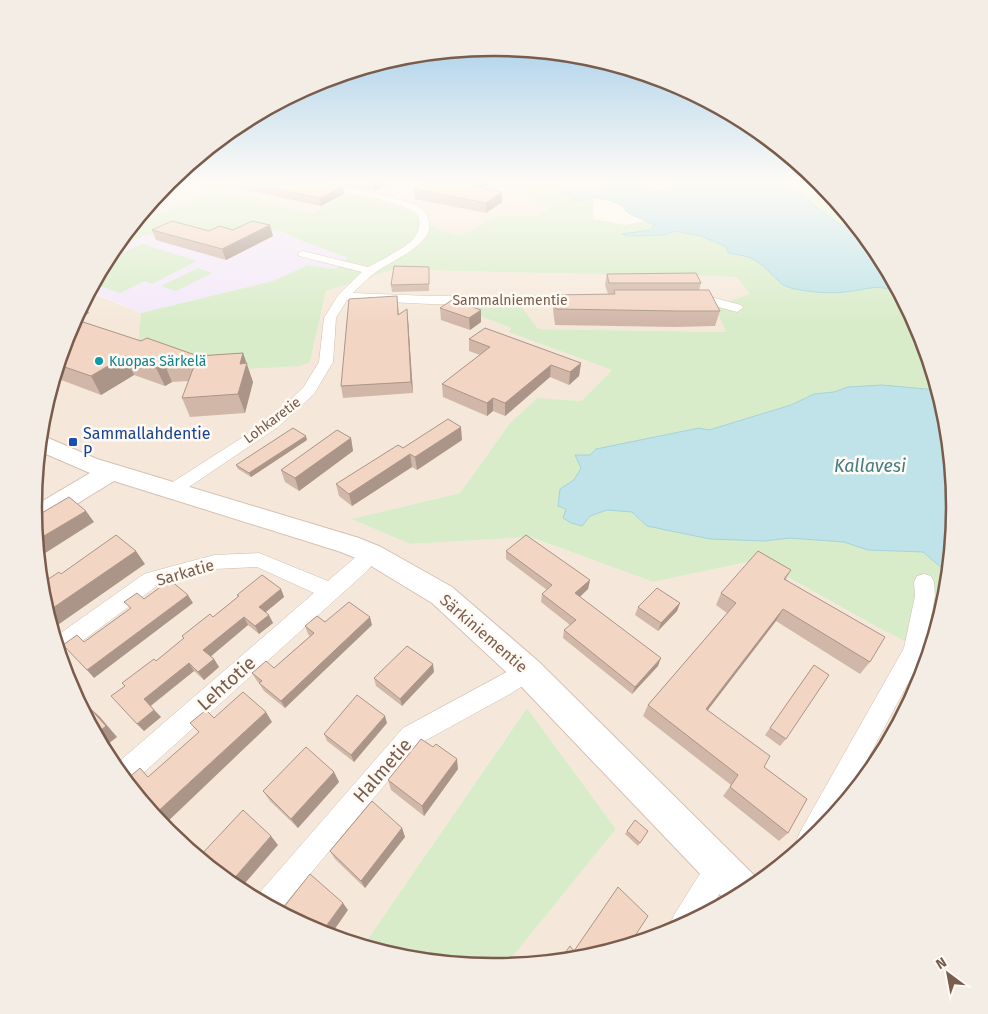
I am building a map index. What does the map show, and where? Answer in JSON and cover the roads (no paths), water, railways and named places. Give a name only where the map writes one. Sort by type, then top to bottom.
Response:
[{"type":"street","name":"Lohkaretie","points":[[171,491],[273,424],[309,391],[326,362],[330,318],[343,296],[370,271],[416,242],[424,230]]},
{"type":"street","points":[[303,254],[370,271]]},
{"type":"street","name":"Sammalniementie","points":[[343,296],[430,300],[588,300]]},
{"type":"street","points":[[677,300],[707,300],[737,308]]},
{"type":"street","name":"Särkiniementie","points":[[46,445],[88,465],[350,545],[372,554],[442,595],[527,671],[739,886]]},
{"type":"street","points":[[42,513],[112,472]]},
{"type":"street","points":[[330,591],[372,554]]},
{"type":"street","name":"Sarkatie","points":[[63,642],[152,580],[214,562],[259,560],[330,591]]},
{"type":"street","points":[[823,815],[914,650],[925,596],[924,582]]},
{"type":"street","name":"Lehtotie","points":[[128,771],[330,591]]},
{"type":"street","name":"Halmetie","points":[[271,899],[411,736],[502,688],[527,671]]},
{"type":"street","points":[[691,913],[721,866]]},
{"type":"water","points":[[649,230],[851,230],[889,289],[872,288],[832,293],[791,288],[777,280],[755,260],[729,253],[725,246],[701,236],[674,231],[665,235],[626,236],[622,234]]},
{"type":"water","name":"Kallavesi","points":[[882,385],[930,389],[937,419],[945,477],[945,537],[942,568],[923,552],[868,550],[844,542],[789,538],[765,541],[710,539],[647,526],[632,512],[607,510],[590,516],[582,526],[571,523],[563,518],[566,509],[558,506],[560,489],[574,480],[581,468],[575,455],[590,455],[596,449],[699,428],[709,430],[791,405],[814,394],[834,392],[848,387]]},
{"type":"place","name":"Kuopas Särkelä","points":[[99,361]]},
{"type":"place","name":"Sammallahdentie P","points":[[73,442]]}]
